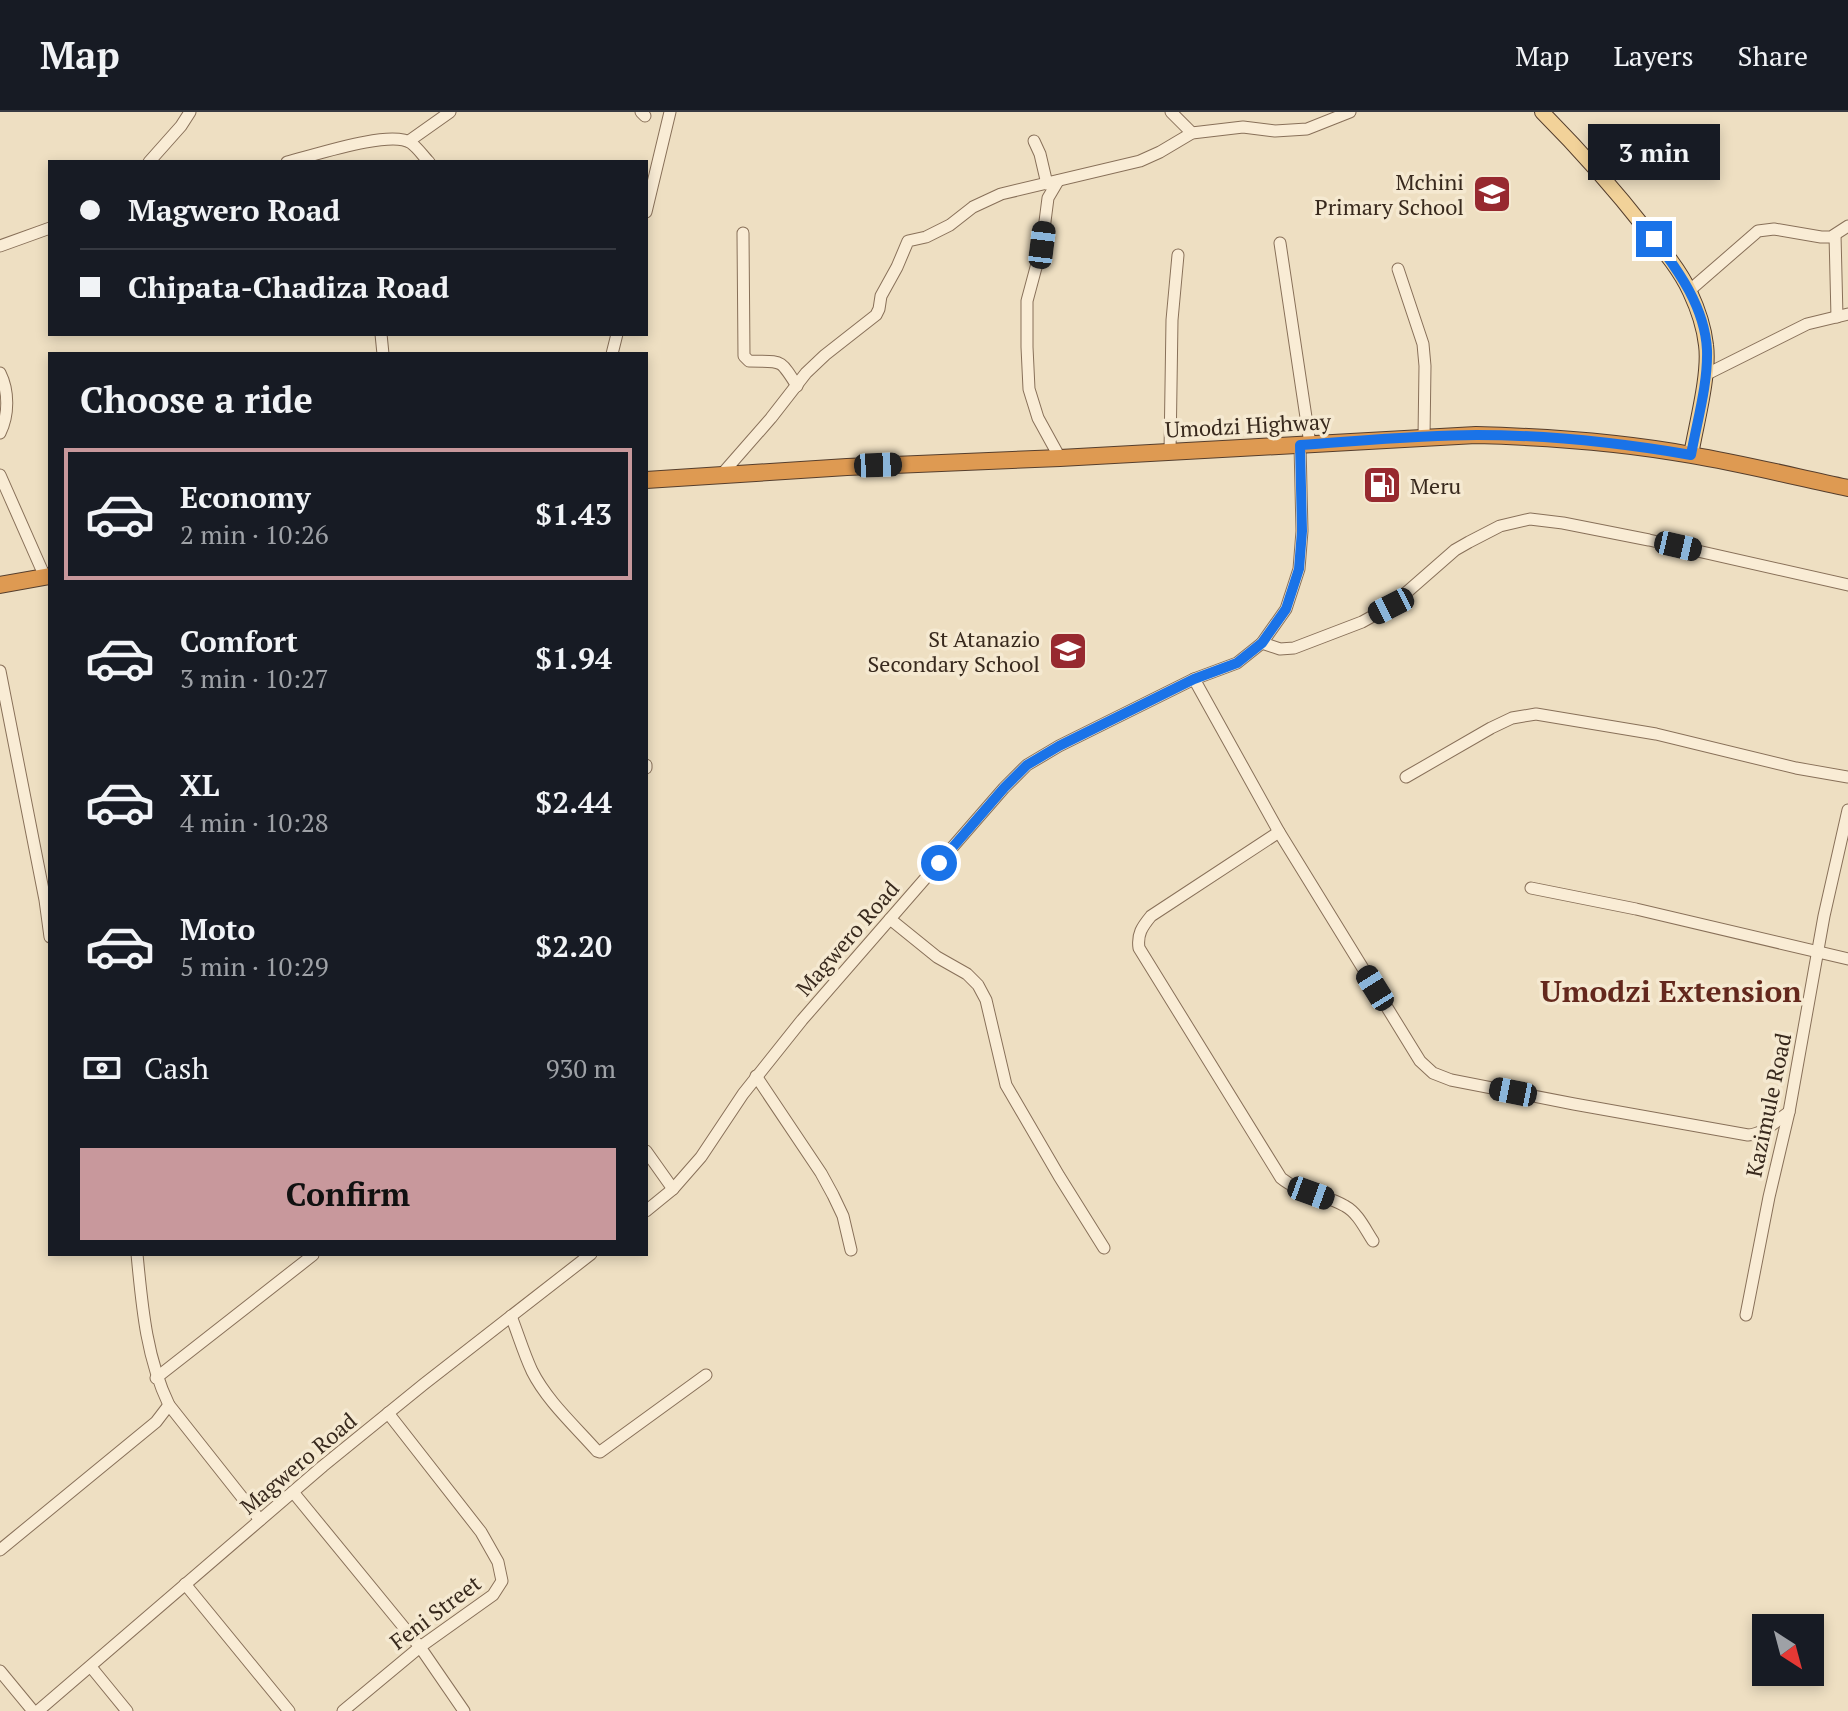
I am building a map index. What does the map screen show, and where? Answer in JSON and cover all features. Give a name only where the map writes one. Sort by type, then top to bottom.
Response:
[{"type":"highway","name":"Umodzi Highway","points":[[648,480],[1476,435],[1627,445],[1691,455],[1848,488]]},
{"type":"highway","points":[[0,585],[48,576]]},
{"type":"main road","points":[[1542,112],[1627,205],[1668,256],[1690,290],[1707,348],[1691,455]]},
{"type":"street","points":[[151,160],[190,112]]},
{"type":"street","points":[[409,141],[450,112]]},
{"type":"street","points":[[648,204],[670,112]]},
{"type":"street","points":[[1171,112],[1192,133]]},
{"type":"street","points":[[722,474],[806,373],[876,315],[881,296],[908,241],[926,237],[950,225],[973,207],[1001,194],[1140,161],[1192,133],[1243,127],[1275,131],[1307,129],[1350,112]]},
{"type":"street","points":[[295,160],[364,143],[398,139],[409,141],[427,160]]},
{"type":"street","points":[[1034,141],[1052,182],[1042,245],[1027,301],[1029,389],[1038,418],[1060,458]]},
{"type":"street","points":[[1690,290],[1758,231],[1774,229],[1821,237],[1835,235],[1848,226]]},
{"type":"street","points":[[0,246],[48,229]]},
{"type":"street","points":[[743,233],[744,356],[749,361],[779,362],[797,386]]},
{"type":"street","points":[[1705,375],[1807,324],[1842,315],[1835,235]]},
{"type":"street","name":"Magwero Road","points":[[648,1209],[673,1189],[701,1157],[756,1076],[802,1020],[1027,765],[1194,679],[1237,663],[1262,643],[1286,609],[1299,569],[1305,444],[1280,243]]},
{"type":"street","points":[[1170,452],[1172,320],[1178,255]]},
{"type":"street","points":[[1398,269],[1423,344],[1424,437]]},
{"type":"street","points":[[0,373],[6,397],[5,422],[0,433]]},
{"type":"street","points":[[0,475],[48,576]]},
{"type":"street","points":[[1262,643],[1280,649],[1294,648],[1362,622],[1391,606],[1455,550],[1500,526],[1530,519],[1649,540],[1848,585]]},
{"type":"street","points":[[0,671],[47,903]]},
{"type":"street","points":[[1194,679],[1279,832],[1420,1061],[1433,1073],[1451,1080],[1748,1135],[1765,1130],[1789,1112]]},
{"type":"street","points":[[1406,777],[1491,728],[1512,718],[1536,714],[1656,734],[1796,768],[1848,777]]},
{"type":"street","name":"Kazimule Road","points":[[1746,1315],[1848,810]]},
{"type":"street","points":[[1279,832],[1151,916],[1140,930],[1139,948],[1281,1178],[1289,1185],[1345,1205],[1354,1212],[1373,1241]]},
{"type":"street","points":[[1531,888],[1636,909],[1848,959]]},
{"type":"street","points":[[890,919],[978,985],[986,1000],[1006,1085],[1104,1248]]},
{"type":"street","points":[[756,1076],[821,1173],[843,1216],[851,1250]]},
{"type":"street","points":[[648,1154],[673,1189]]},
{"type":"street","points":[[137,1256],[156,1378],[169,1405],[260,1520]]},
{"type":"street","points":[[156,1378],[312,1256]]},
{"type":"street","name":"Magwero Road","points":[[35,1711],[91,1667],[388,1413],[588,1256]]},
{"type":"street","points":[[511,1316],[538,1382],[600,1452],[706,1375]]},
{"type":"street","points":[[0,1550],[150,1426],[169,1405]]},
{"type":"street","name":"Feni Street","points":[[343,1711],[420,1647],[493,1595],[500,1586],[498,1562],[481,1532],[388,1413]]},
{"type":"street","points":[[293,1492],[420,1647],[464,1711]]},
{"type":"street","points":[[185,1584],[289,1711]]},
{"type":"street","points":[[91,1667],[127,1711]]},
{"type":"street","points":[[0,1671],[35,1711]]},
{"type":"place","name":"Mchini Primary School","points":[[1492,194]]},
{"type":"place","name":"Meru","points":[[1382,485]]},
{"type":"place","name":"St Atanazio Secondary School","points":[[1068,651]]},
{"type":"district","name":"Umodzi Extension","points":[[1671,991]]},
{"type":"route","points":[[939,863],[1027,765],[1194,679],[1237,663],[1262,643],[1286,609],[1299,569],[1302,531],[1300,445],[1476,435],[1627,445],[1691,455],[1707,348],[1690,290],[1654,239]]}]
